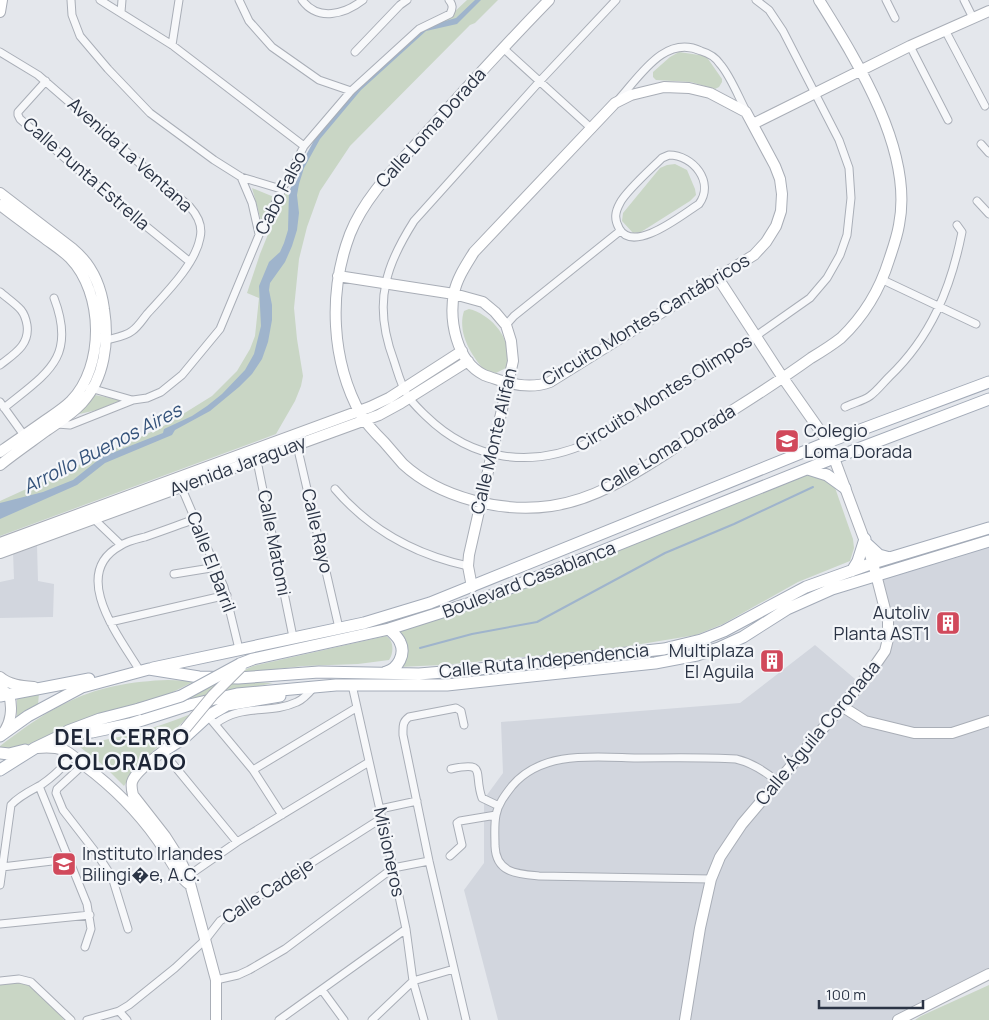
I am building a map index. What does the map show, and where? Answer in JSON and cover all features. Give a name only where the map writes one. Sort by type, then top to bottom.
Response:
[{"type":"main road","name":"Boulevard Casablanca","points":[[144,670],[388,616],[472,587],[828,442],[989,382]]},
{"type":"main road","name":"Boulevard Casablanca","points":[[35,748],[73,729],[100,719],[180,696],[252,659],[389,629],[480,600],[834,458],[989,400]]},
{"type":"main road","points":[[808,469],[827,474],[845,488]]},
{"type":"main road","name":"Calle Ruta Independencia","points":[[300,688],[352,685],[447,685],[676,660],[719,648],[743,637],[770,619],[809,598],[875,569],[890,558],[989,528]]},
{"type":"main road","points":[[852,571],[858,561],[865,541],[879,555],[890,558]]},
{"type":"main road","name":"Calle Ruta Independencia","points":[[1,735],[28,716],[66,694],[88,685],[144,670],[199,677],[238,678],[319,672],[382,674],[445,672],[664,649],[701,640],[724,631],[806,587],[852,571],[875,569],[989,541]]},
{"type":"main road","points":[[382,674],[396,667],[402,655],[402,644],[389,629]]},
{"type":"main road","points":[[352,685],[353,682],[359,680],[424,682],[469,679],[494,675],[540,662]]},
{"type":"main road","points":[[3,693],[92,678],[108,680]]},
{"type":"main road","points":[[165,750],[212,720],[228,705],[276,697],[300,688]]},
{"type":"main road","points":[[62,735],[92,732],[130,724],[219,698],[300,688]]},
{"type":"main road","points":[[0,752],[9,754],[35,748]]},
{"type":"main road","points":[[0,770],[35,748]]},
{"type":"street","points":[[0,12],[2,0]]},
{"type":"street","points":[[71,0],[72,15],[80,36],[150,113],[214,160],[241,176],[281,189]]},
{"type":"street","points":[[100,0],[172,45],[304,146]]},
{"type":"street","points":[[121,12],[122,0]]},
{"type":"street","points":[[172,45],[179,0]]},
{"type":"street","points":[[239,0],[249,21],[272,47],[319,80],[351,91]]},
{"type":"street","points":[[302,0],[320,13],[339,13],[363,0]]},
{"type":"street","points":[[355,52],[407,0]]},
{"type":"street","name":"Cabo Falso","points":[[57,424],[70,425],[133,400],[147,398],[161,392],[182,375],[220,330],[259,235],[304,146],[351,91],[418,29],[450,14],[452,4],[449,0]]},
{"type":"street","name":"Calle Loma Dorada","points":[[549,0],[371,194],[350,233],[338,276],[336,315],[338,347],[346,378],[362,416],[404,465],[418,475],[453,494],[506,507],[531,508],[550,506],[588,497],[636,472],[783,378],[840,338],[870,303],[883,280],[900,224],[901,198],[899,173],[895,151],[888,131],[860,70],[819,0]]},
{"type":"street","name":"Circuito Montes Olimpos","points":[[616,0],[539,82],[414,221],[398,247],[386,283],[384,313],[387,342],[403,389],[409,398],[441,430],[465,445],[492,454],[521,458],[556,455],[574,450],[590,442],[756,336],[810,298],[827,278],[840,255],[847,235],[852,198],[849,168],[839,140],[783,31],[769,10],[756,0]]},
{"type":"street","points":[[886,0],[895,18]]},
{"type":"street","points":[[964,0],[973,18]]},
{"type":"street","points":[[753,124],[910,46],[989,11]]},
{"type":"street","points":[[945,30],[985,106]]},
{"type":"street","points":[[910,46],[948,120]]},
{"type":"street","name":"Circuito Montes Cantábricos","points":[[694,47],[707,53],[720,63],[775,166],[780,179],[782,194],[781,211],[776,226],[766,242],[754,254],[550,382],[530,386],[507,382],[482,374],[468,361],[462,351],[452,324],[454,294],[462,272],[474,252],[592,129],[655,58],[664,52],[677,48],[694,47]]},
{"type":"street","points":[[503,48],[592,129]]},
{"type":"street","name":"Avenida La Ventana","points":[[0,52],[46,81],[198,216],[201,229],[200,239],[190,262],[132,332],[107,340]]},
{"type":"street","name":"Calle Punta Estrella","points":[[46,81],[18,112],[20,119],[104,192],[190,262]]},
{"type":"street","name":"Circuito Montes Cantábricos","points":[[615,103],[631,95],[664,87],[688,88],[710,93],[746,112]]},
{"type":"street","points":[[981,144],[989,153]]},
{"type":"street","points":[[669,155],[678,155],[698,167],[704,180],[705,189],[704,198],[700,204],[650,234],[632,237],[620,231],[614,215],[620,201],[662,158],[669,155]]},
{"type":"street","points":[[241,176],[252,203],[259,235]]},
{"type":"street","points":[[0,193],[78,253],[84,260],[92,272],[101,293],[107,340],[100,370],[76,409],[57,424],[0,452]]},
{"type":"street","points":[[977,201],[989,214]]},
{"type":"street","points":[[0,205],[69,258],[83,276],[93,308],[96,339],[94,356],[88,376],[88,387],[27,439],[0,465]]},
{"type":"street","points":[[845,407],[869,396],[901,366],[926,334],[940,307],[957,260],[962,232],[957,225]]},
{"type":"street","points":[[338,276],[454,294],[483,302],[506,325],[514,316],[620,231]]},
{"type":"street","name":"Calle Águila Coronada","points":[[685,1020],[700,928],[711,879],[720,858],[731,838],[869,674],[884,651],[888,639],[888,621],[875,569],[828,442],[783,378],[718,278]]},
{"type":"street","points":[[883,280],[976,324]]},
{"type":"street","points":[[0,292],[21,310],[26,318],[28,330],[26,342],[17,352],[0,365]]},
{"type":"street","points":[[27,439],[2,405],[41,378],[58,355],[63,329],[54,298]]},
{"type":"street","name":"Calle Monte Alifan","points":[[472,587],[468,566],[469,555],[512,361],[511,341],[506,325]]},
{"type":"street","name":"Avenida Jaraguay","points":[[255,454],[298,445],[362,416],[380,402],[462,351]]},
{"type":"street","name":"Avenida Jaraguay","points":[[2,542],[255,454],[294,434],[390,410],[468,361]]},
{"type":"street","name":"Cabo Falso","points":[[88,387],[133,400]]},
{"type":"street","name":"Calle Rayo","points":[[294,434],[339,628]]},
{"type":"street","name":"Calle Matomi","points":[[255,454],[293,637]]},
{"type":"street","name":"Avenida Jaraguay","points":[[0,553],[93,518],[179,482]]},
{"type":"street","name":"Calle El Barril","points":[[179,482],[227,595],[240,649]]},
{"type":"street","points":[[335,489],[360,515],[397,541],[430,555],[468,566]]},
{"type":"street","points":[[93,518],[120,545]]},
{"type":"street","points":[[144,670],[110,622],[98,586],[98,570],[108,554],[120,545],[195,519]]},
{"type":"street","points":[[174,574],[216,567]]},
{"type":"street","points":[[110,622],[227,595]]},
{"type":"street","points":[[216,1020],[216,980],[206,939],[187,881],[165,836],[133,794],[131,788],[136,775],[165,750],[240,666]]},
{"type":"street","points":[[0,677],[23,686],[45,687]]},
{"type":"street","name":"Misioneros","points":[[352,685],[394,868],[414,981],[424,1020]]},
{"type":"street","points":[[282,815],[253,770],[212,720],[237,712],[292,704],[303,698],[315,686]]},
{"type":"street","points":[[1,735],[9,724],[10,716],[3,693]]},
{"type":"street","points":[[843,707],[865,721],[914,733],[952,732],[989,722]]},
{"type":"street","points":[[253,770],[356,708]]},
{"type":"street","points":[[464,725],[461,711],[456,708],[409,717],[402,724],[416,801],[466,1020]]},
{"type":"street","points":[[35,748],[51,747],[64,750],[84,764],[124,798],[187,881]]},
{"type":"street","points":[[165,750],[237,842]]},
{"type":"street","points":[[0,885],[11,804],[17,798],[39,786],[62,769],[72,755]]},
{"type":"street","points":[[711,879],[517,874],[499,862],[495,854],[496,815],[504,796],[527,772],[538,765],[569,758],[736,759],[748,761],[759,767],[778,782]]},
{"type":"street","points":[[187,881],[237,842],[369,762]]},
{"type":"street","points":[[84,764],[57,788],[56,794],[63,810],[112,877],[128,929]]},
{"type":"street","points":[[451,769],[471,765],[475,767],[478,773],[482,798],[499,806]]},
{"type":"street","points":[[39,786],[90,915],[91,928],[85,947]]},
{"type":"street","points":[[380,809],[416,801]]},
{"type":"street","points":[[450,856],[462,845],[457,823],[460,820],[496,815]]},
{"type":"street","name":"Calle Cadeje","points":[[87,1020],[119,1011],[174,968],[206,939],[220,921],[382,818]]},
{"type":"street","points":[[2,867],[69,859]]},
{"type":"street","points":[[216,980],[249,970],[285,949],[394,868],[429,861]]},
{"type":"street","points":[[0,924],[90,915]]},
{"type":"street","points":[[279,1020],[406,929]]},
{"type":"street","points":[[372,1020],[414,981],[454,969]]},
{"type":"street","points":[[898,1020],[989,974]]},
{"type":"street","points":[[0,981],[19,979],[31,982],[71,1020]]},
{"type":"street","points":[[322,990],[344,1020]]},
{"type":"street","points":[[119,1011],[127,1020]]},
{"type":"shaded area","points":[[989,541],[989,974],[896,1020],[498,1020],[464,890],[484,863],[484,799],[503,773],[501,722],[740,703],[815,645],[861,684],[888,639],[876,574]]},
{"type":"shaded area","points":[[37,545],[38,581],[54,584],[53,617],[0,618],[0,582],[14,579],[13,552]]},
{"type":"green space","points":[[467,0],[498,0],[475,23],[470,25],[350,146],[320,191],[307,227],[299,259],[294,308],[303,376],[295,401],[276,434],[0,536],[0,501],[162,427],[212,396],[237,371],[255,336],[259,298],[247,293],[260,254],[286,190],[289,192],[314,141],[358,87],[423,27],[451,15]]},
{"type":"green space","points":[[679,52],[706,56],[722,79],[719,87],[715,89],[691,82],[656,80],[653,77],[653,72],[670,57]]},
{"type":"green space","points":[[675,164],[687,170],[696,195],[690,201],[641,232],[633,233],[622,221],[623,213],[660,168]]},
{"type":"green space","points":[[252,188],[274,197],[262,224]]},
{"type":"green space","points":[[469,309],[486,317],[500,331],[505,339],[507,349],[506,368],[496,373],[485,371],[470,351],[462,327],[464,311]]},
{"type":"green space","points":[[95,395],[121,400],[97,410],[75,415]]},
{"type":"green space","points":[[807,474],[833,482],[853,539],[854,548],[850,561],[798,582],[723,624],[696,635],[617,648],[442,665],[399,667],[398,629]]},
{"type":"green space","points":[[386,636],[391,640],[392,647],[392,654],[389,660],[358,664],[303,666],[236,674],[253,666]]},
{"type":"green space","points":[[168,680],[195,681],[167,695],[82,721],[22,747],[13,749],[0,748],[0,746],[39,718],[76,698],[115,686]]},
{"type":"green space","points":[[215,681],[273,683],[184,702]]},
{"type":"green space","points":[[39,693],[38,705],[17,719],[17,697]]},
{"type":"green space","points":[[191,714],[133,771],[124,786],[103,765],[76,744],[106,740],[134,733]]},
{"type":"green space","points":[[25,983],[55,1009],[64,1020],[0,1020],[0,984]]},
{"type":"green space","points":[[989,985],[989,1020],[915,1020],[921,1016]]},
{"type":"water","points":[[475,0],[481,0],[457,24],[426,31],[361,90],[320,139],[304,168],[299,184],[297,195],[299,213],[297,230],[292,246],[285,262],[270,283],[272,320],[268,342],[262,359],[252,374],[210,411],[175,430],[172,435],[105,463],[77,485],[0,519],[0,503],[43,492],[73,480],[102,457],[163,433],[164,429],[192,416],[207,406],[222,394],[245,370],[254,354],[261,326],[259,286],[269,262],[280,252],[284,243],[288,230],[289,192],[300,166],[316,137],[355,89],[423,27],[456,18]]},
{"type":"waterway","points":[[420,648],[472,634],[537,622],[665,553],[734,524],[813,487]]},
{"type":"place","name":"Colegio Loma Dorada","points":[[787,441]]},
{"type":"place","name":"Autoliv Planta AST1","points":[[948,623]]},
{"type":"place","name":"Multiplaza El Aguila","points":[[772,661]]},
{"type":"place","name":"Instituto Irlandes Bilingi�e, A.C.","points":[[64,864]]},
{"type":"district","name":"DEL. CERRO COLORADO","points":[[122,750]]},
{"type":"water label","name":"Arrollo Buenos Aires","points":[[102,448]]}]
